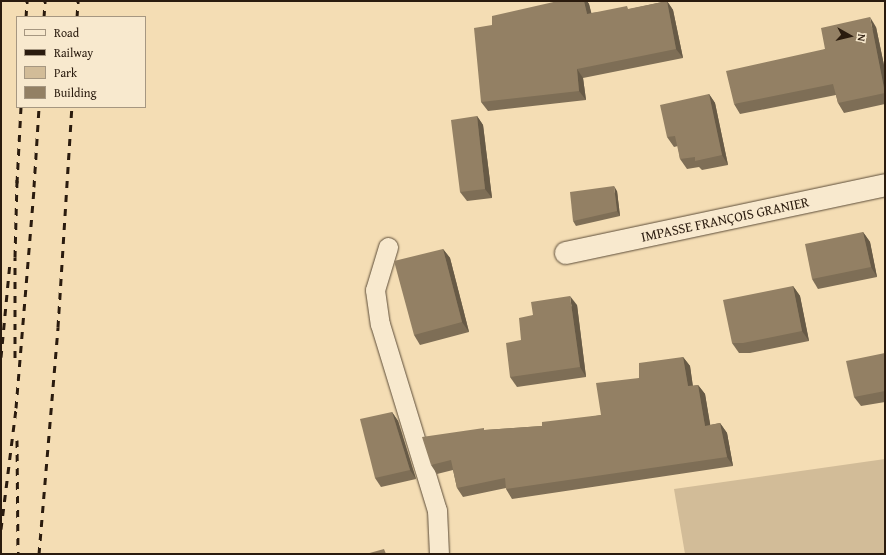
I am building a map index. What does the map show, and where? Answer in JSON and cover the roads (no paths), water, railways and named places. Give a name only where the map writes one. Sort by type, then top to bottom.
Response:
[{"type":"street","name":"IMPASSE FRANÇOIS GRANIER","points":[[566,253],[885,185]]},
{"type":"lane","points":[[388,247],[375,290],[380,324],[436,510],[439,554]]},
{"type":"railway","points":[[26,16],[27,1]]},
{"type":"railway","points":[[44,16],[45,1]]},
{"type":"railway","points":[[77,16],[78,1]]},
{"type":"railway","points":[[17,183],[21,108]]},
{"type":"railway","points":[[1,529],[16,408],[39,108]]},
{"type":"railway","points":[[39,554],[58,327],[72,108]]},
{"type":"railway","points":[[15,358],[17,179]]},
{"type":"railway","points":[[1,357],[10,261]]},
{"type":"railway","points":[[17,440],[18,554]]}]
